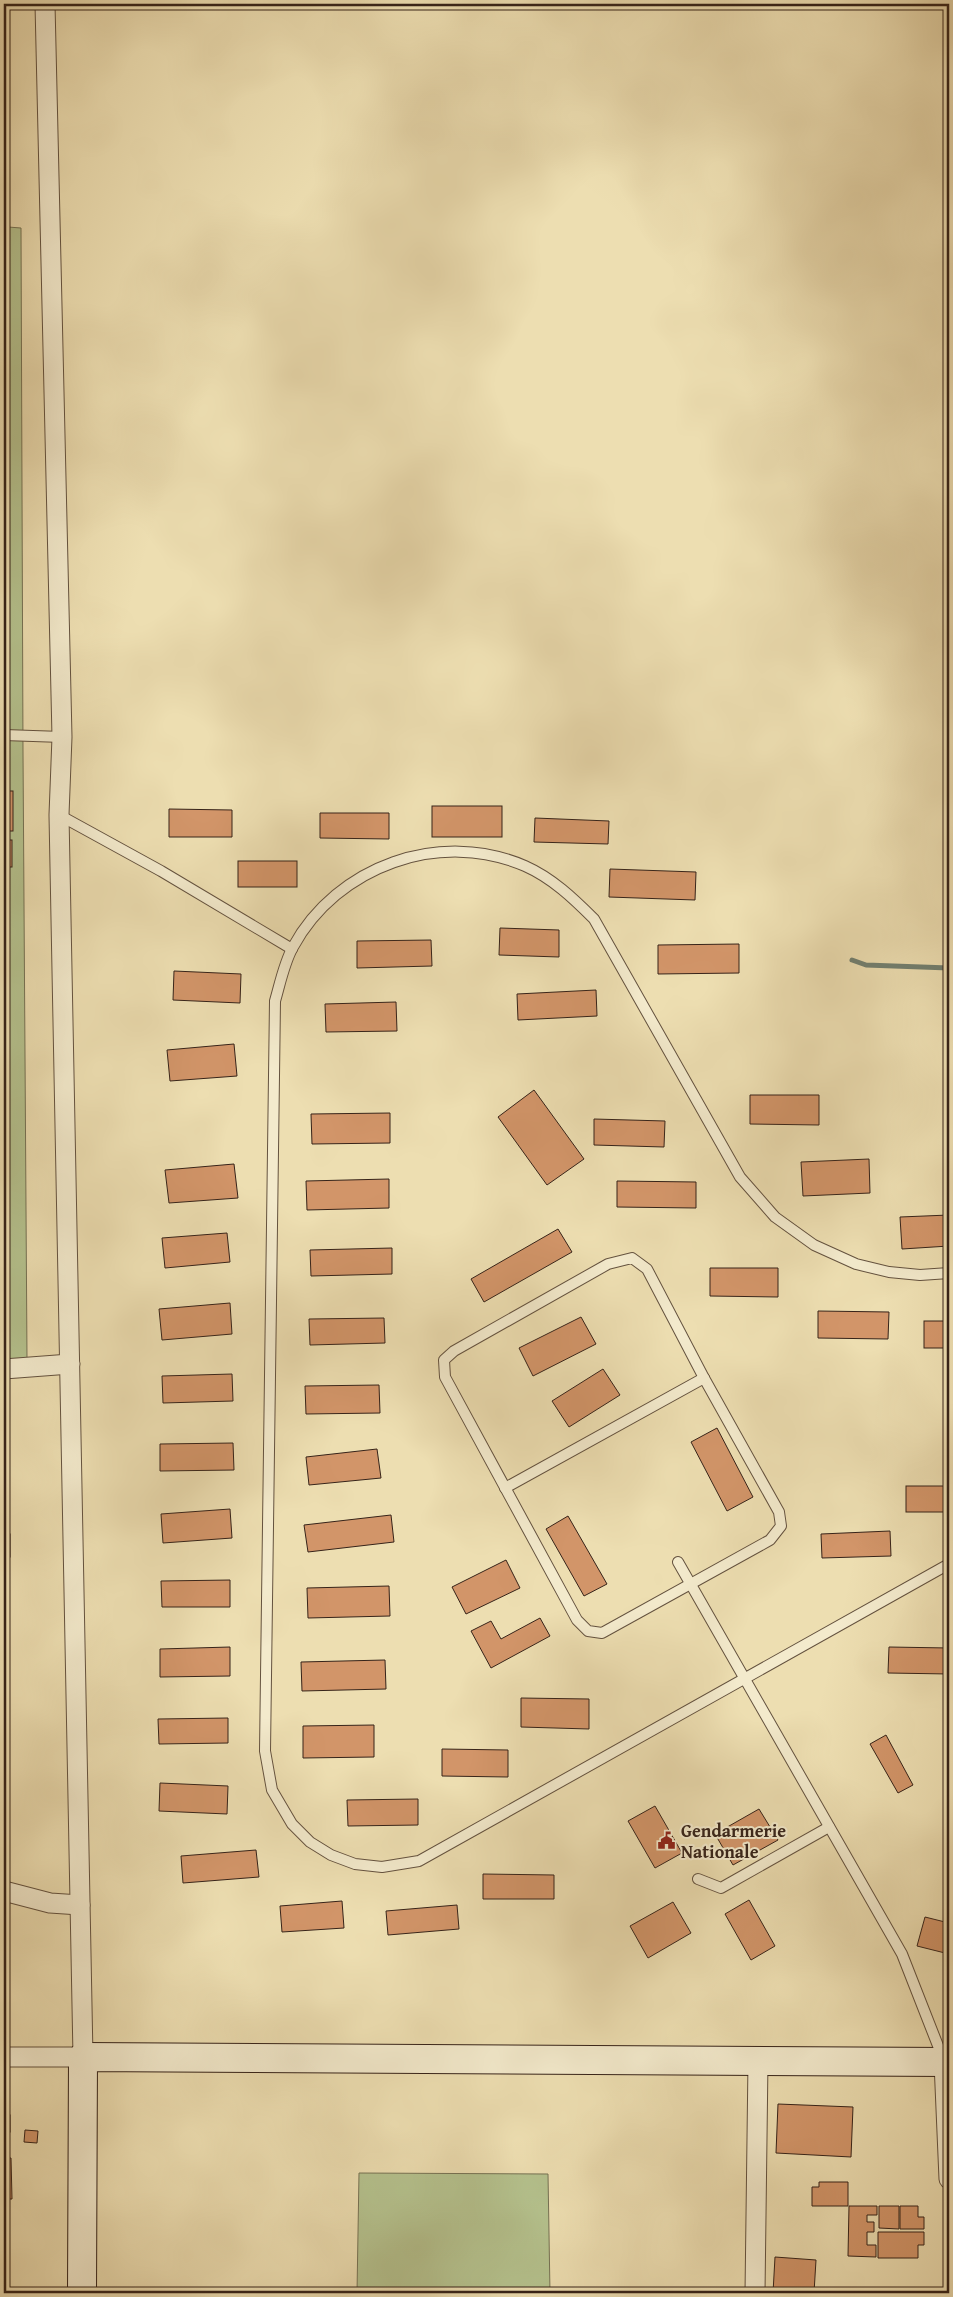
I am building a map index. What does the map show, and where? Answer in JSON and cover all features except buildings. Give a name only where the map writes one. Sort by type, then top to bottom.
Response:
[{"type":"street","points":[[45,4],[62,737],[58,814],[83,2057],[82,2293]]},
{"type":"street","points":[[4,1369],[70,1364]]},
{"type":"street","points":[[4,1891],[50,1903],[80,1905]]},
{"type":"street","points":[[4,2057],[947,2062],[949,2180]]},
{"type":"street","points":[[755,2293],[758,2061]]},
{"type":"lane","points":[[4,735],[62,737]]},
{"type":"lane","points":[[58,814],[161,870],[292,948]]},
{"type":"lane","points":[[949,1273],[912,1274],[889,1272],[856,1264],[814,1245],[775,1217],[740,1177],[594,919],[564,889],[525,866],[489,855],[445,851],[397,859],[363,874],[327,901],[308,923],[292,948],[275,1001],[274,1020],[265,1751],[272,1790],[292,1824],[310,1842],[331,1855],[356,1864],[382,1867],[418,1861],[949,1564]]},
{"type":"lane","points":[[632,1258],[647,1269],[704,1378],[780,1512],[781,1526],[770,1540],[691,1585],[602,1633],[588,1631],[578,1620],[445,1377],[444,1360],[454,1350],[608,1264],[632,1258]]},
{"type":"lane","points":[[505,1488],[704,1378]]},
{"type":"lane","points":[[678,1562],[902,1954],[947,2062]]},
{"type":"lane","points":[[698,1879],[721,1888],[829,1827]]},
{"type":"green space","points":[[4,4],[8,4],[8,227],[21,228],[27,1359],[4,1360]]},
{"type":"green space","points":[[359,2173],[548,2174],[550,2293],[357,2293]]},
{"type":"waterway","points":[[852,960],[866,965],[949,968]]},
{"type":"place","name":"Gendarmerie Nationale","points":[[667,1841]]}]
